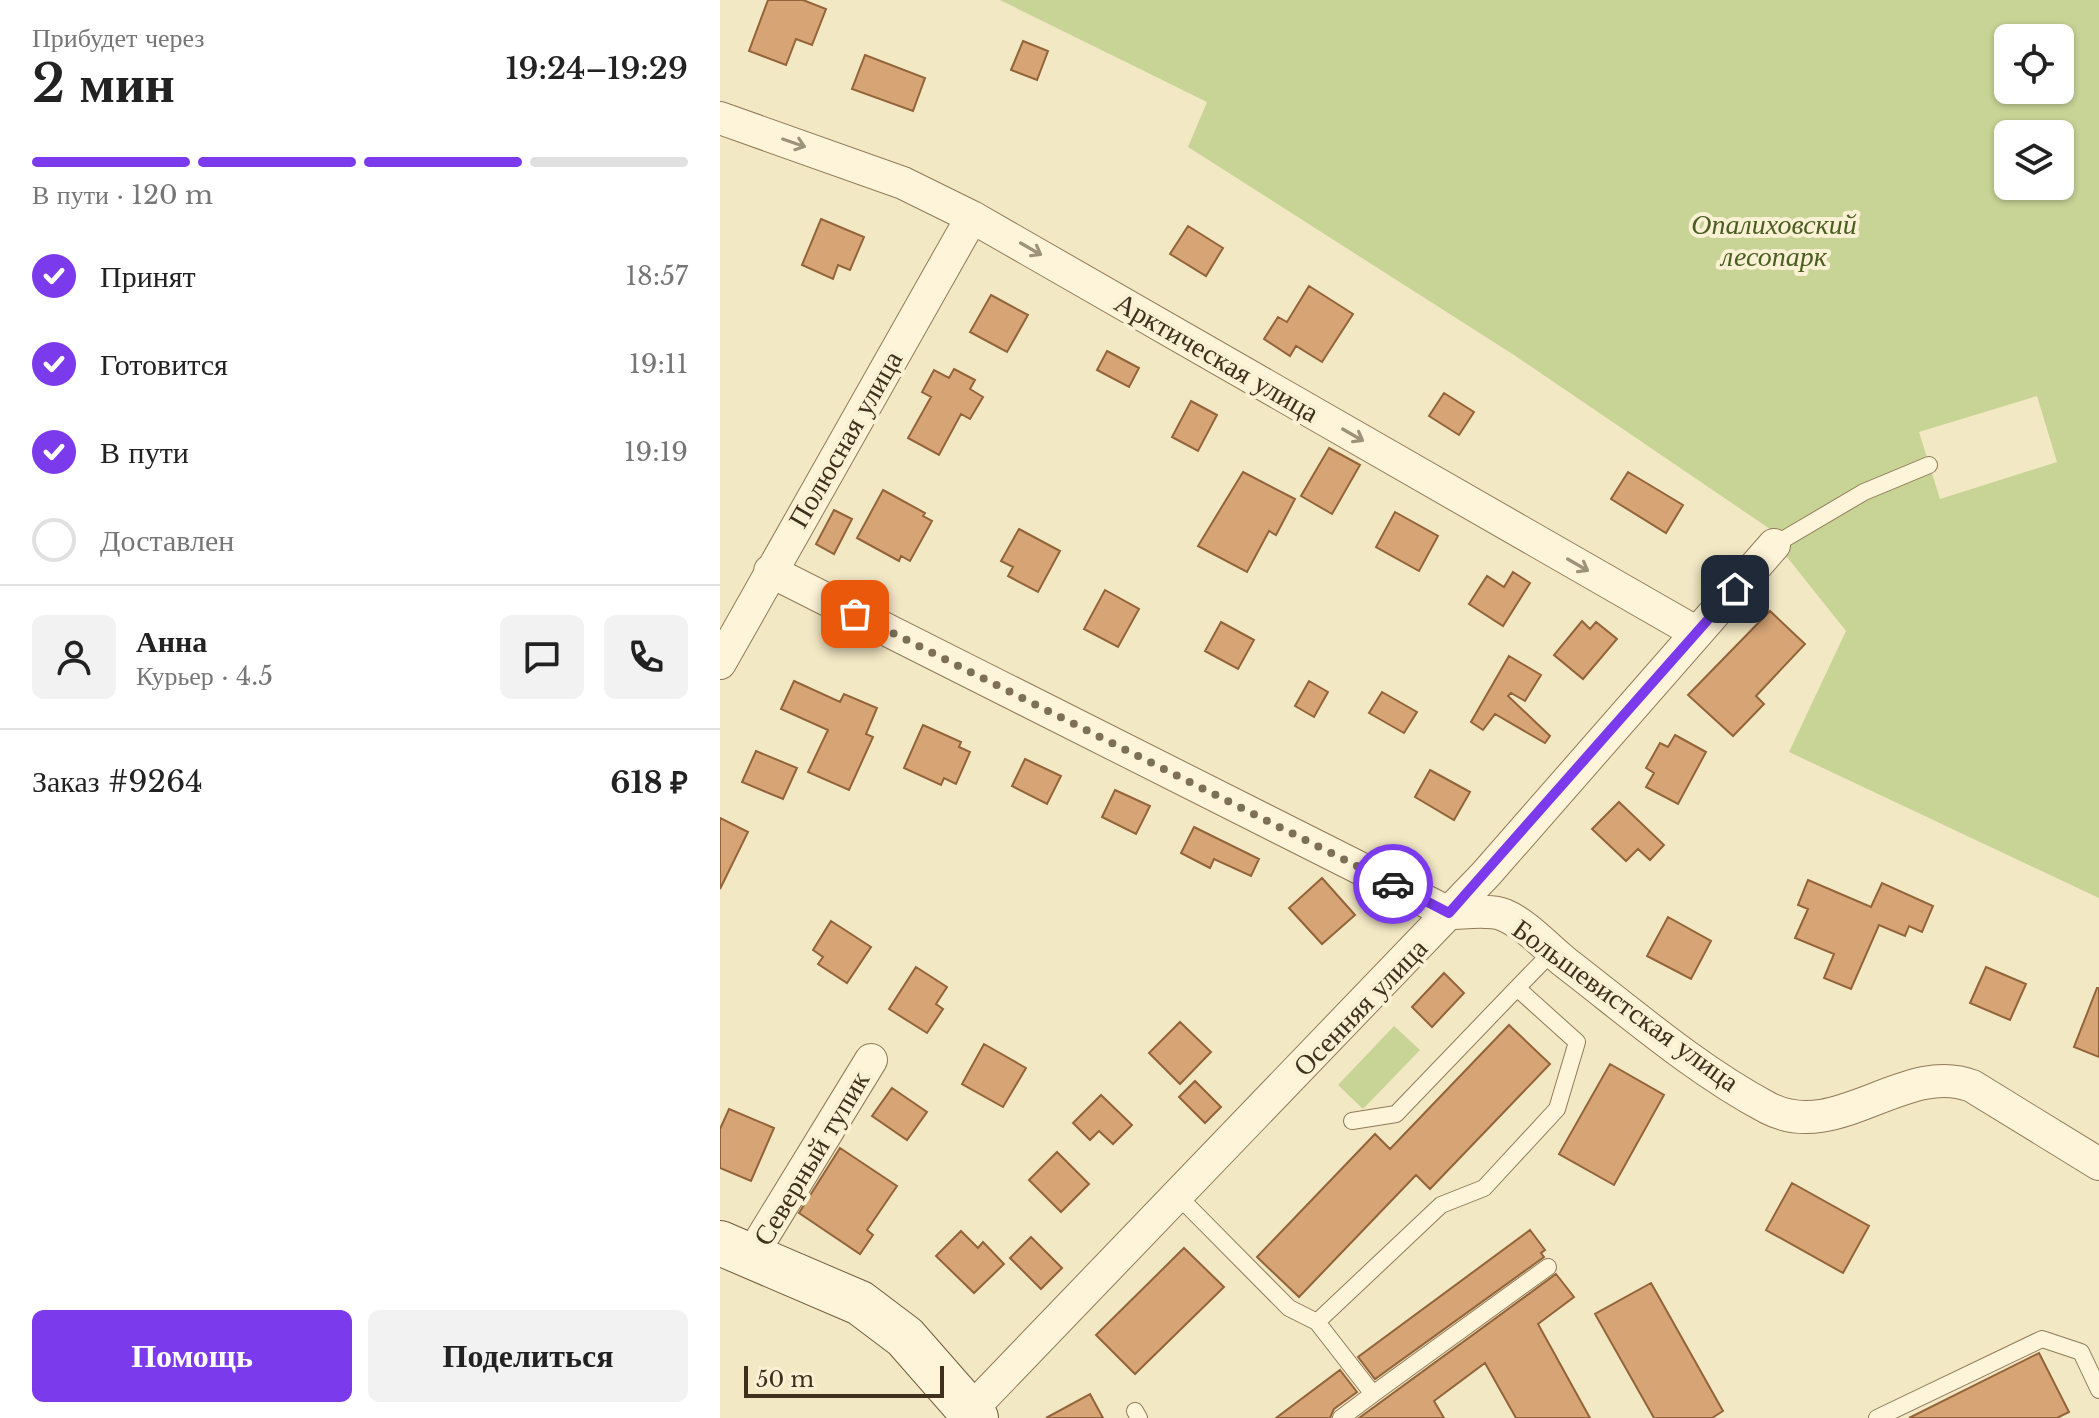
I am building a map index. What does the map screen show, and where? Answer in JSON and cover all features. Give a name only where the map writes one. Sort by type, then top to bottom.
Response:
[{"type":"street","name":"Арктическая улица","points":[[720,118],[903,183],[972,217],[1697,633]]},
{"type":"street","name":"Полюсная улица","points":[[720,663],[972,217]]},
{"type":"street","name":"Осенняя улица","points":[[970,1415],[1449,913],[1774,545]]},
{"type":"street","name":"Большевистская улица","points":[[770,571],[1449,913],[1503,914],[1693,1061],[1771,1109],[1802,1117],[1836,1113],[1934,1081],[1954,1079],[1972,1086],[2099,1164]]},
{"type":"street","name":"Северный тупик","points":[[736,1250],[871,1060]]},
{"type":"street","points":[[736,1250],[860,1303],[905,1337],[970,1415]]},
{"type":"lane","points":[[1774,545],[1864,492],[1929,465]]},
{"type":"lane","points":[[1352,1121],[1396,1114],[1552,952]]},
{"type":"lane","points":[[1317,1322],[1441,1205],[1484,1188],[1557,1109],[1577,1042],[1517,988]]},
{"type":"lane","points":[[1179,1197],[1289,1308],[1317,1322],[1373,1394]]},
{"type":"lane","points":[[1341,1418],[1548,1267]]},
{"type":"lane","points":[[1877,1418],[2042,1339],[2081,1352],[2099,1390]]},
{"type":"green space","name":"Опалиховский лесопарк","points":[[1000,0],[2099,0],[2099,898],[1789,752],[1846,631],[1783,552],[1770,529],[1514,355],[1188,147],[1207,102]],"holes":[[[2037,396],[2057,462],[1940,499],[1919,432]]]},
{"type":"green space","points":[[1394,1026],[1420,1050],[1363,1109],[1338,1085]]},
{"type":"building","points":[[768,0],[803,0],[826,9],[812,45],[796,39],[786,65],[749,51]]},
{"type":"building","points":[[1023,41],[1048,51],[1037,80],[1011,70]]},
{"type":"building","points":[[865,55],[925,78],[913,111],[852,89]]},
{"type":"building","points":[[821,219],[864,237],[850,270],[838,265],[833,279],[802,265]]},
{"type":"building","points":[[1188,226],[1223,248],[1206,276],[1170,254]]},
{"type":"building","points":[[1309,286],[1353,314],[1322,362],[1296,346],[1290,356],[1264,339],[1278,317],[1287,322]]},
{"type":"building","points":[[991,295],[1028,315],[1007,352],[970,332]]},
{"type":"building","points":[[1107,351],[1139,368],[1129,387],[1097,370]]},
{"type":"building","points":[[954,369],[975,380],[970,389],[983,397],[970,419],[961,414],[939,455],[908,438],[931,397],[922,392],[934,370],[949,378]]},
{"type":"building","points":[[1444,393],[1474,412],[1459,435],[1429,416]]},
{"type":"building","points":[[1191,401],[1217,415],[1198,451],[1172,437]]},
{"type":"building","points":[[1329,448],[1360,465],[1332,514],[1301,496]]},
{"type":"building","points":[[1243,472],[1295,499],[1276,535],[1269,531],[1247,572],[1198,546]]},
{"type":"building","points":[[1628,472],[1683,505],[1666,533],[1611,499]]},
{"type":"building","points":[[883,490],[925,513],[923,516],[932,521],[910,561],[901,556],[899,561],[857,538]]},
{"type":"building","points":[[834,510],[852,519],[834,554],[816,544]]},
{"type":"building","points":[[1395,512],[1438,536],[1419,571],[1376,547]]},
{"type":"building","points":[[1019,529],[1060,551],[1038,592],[1008,576],[1013,567],[1001,561]]},
{"type":"building","points":[[1513,572],[1530,583],[1503,626],[1469,604],[1487,576],[1504,587]]},
{"type":"building","points":[[1105,590],[1139,609],[1118,647],[1084,629]]},
{"type":"building","points":[[1770,611],[1805,644],[1756,696],[1764,704],[1733,736],[1688,695]]},
{"type":"building","points":[[1582,621],[1590,629],[1596,622],[1617,639],[1583,679],[1554,655]]},
{"type":"building","points":[[1221,622],[1254,640],[1238,669],[1205,651]]},
{"type":"building","points":[[1509,656],[1541,675],[1525,701],[1511,693],[1508,696],[1550,736],[1545,743],[1495,714],[1483,730],[1471,722]]},
{"type":"building","points":[[794,681],[840,702],[844,694],[877,708],[866,734],[873,737],[849,790],[808,772],[828,730],[781,709]]},
{"type":"building","points":[[1309,681],[1328,692],[1314,717],[1295,706]]},
{"type":"building","points":[[1382,692],[1417,712],[1404,733],[1369,713]]},
{"type":"building","points":[[923,725],[961,742],[959,747],[970,752],[956,784],[944,778],[941,785],[904,768]]},
{"type":"building","points":[[1675,735],[1706,752],[1678,804],[1646,787],[1654,773],[1646,768],[1660,743],[1668,747]]},
{"type":"building","points":[[756,751],[797,768],[783,799],[742,782]]},
{"type":"building","points":[[1025,759],[1061,776],[1047,804],[1012,786]]},
{"type":"building","points":[[1430,770],[1470,792],[1454,820],[1415,797]]},
{"type":"building","points":[[1115,790],[1150,806],[1136,834],[1102,817]]},
{"type":"building","points":[[1619,802],[1664,845],[1650,860],[1638,849],[1626,861],[1592,829]]},
{"type":"building","points":[[720,818],[748,832],[720,889]]},
{"type":"building","points":[[1194,827],[1259,859],[1251,876],[1214,859],[1210,868],[1181,853]]},
{"type":"building","points":[[1322,878],[1355,915],[1322,944],[1289,908]]},
{"type":"building","points":[[1808,880],[1871,907],[1882,883],[1933,906],[1922,932],[1909,926],[1905,936],[1879,925],[1851,989],[1824,978],[1834,954],[1795,938],[1808,909],[1798,905]]},
{"type":"building","points":[[1668,917],[1711,941],[1691,979],[1647,956]]},
{"type":"building","points":[[831,921],[871,947],[847,983],[818,964],[823,957],[813,950]]},
{"type":"building","points":[[916,967],[947,987],[936,1004],[943,1009],[927,1033],[889,1009]]},
{"type":"building","points":[[1986,967],[2026,984],[2010,1020],[1970,1003]]},
{"type":"building","points":[[1444,973],[1464,993],[1432,1027],[1412,1007]]},
{"type":"building","points":[[2099,988],[2099,1057],[2074,1047]]},
{"type":"building","points":[[1180,1022],[1211,1052],[1180,1084],[1149,1053]]},
{"type":"building","points":[[1509,1025],[1550,1064],[1430,1189],[1416,1175],[1299,1297],[1257,1257],[1375,1134],[1390,1149]]},
{"type":"building","points":[[984,1044],[1026,1068],[1003,1107],[962,1084]]},
{"type":"building","points":[[1610,1064],[1664,1095],[1614,1185],[1559,1154]]},
{"type":"building","points":[[1195,1081],[1221,1107],[1205,1123],[1179,1097]]},
{"type":"building","points":[[892,1088],[927,1112],[907,1140],[872,1116]]},
{"type":"building","points":[[1101,1095],[1132,1125],[1113,1144],[1099,1131],[1090,1140],[1073,1123]]},
{"type":"building","points":[[729,1109],[774,1128],[751,1181],[720,1168],[720,1129]]},
{"type":"building","points":[[840,1148],[897,1186],[867,1230],[873,1235],[860,1254],[799,1213]]},
{"type":"building","points":[[1057,1152],[1089,1184],[1061,1212],[1029,1180]]},
{"type":"building","points":[[1792,1183],[1869,1226],[1843,1273],[1766,1230]]},
{"type":"building","points":[[1530,1230],[1545,1250],[1541,1253],[1544,1257],[1375,1379],[1358,1357]]},
{"type":"building","points":[[961,1231],[978,1248],[983,1242],[1004,1264],[974,1293],[936,1256]]},
{"type":"building","points":[[1031,1237],[1062,1268],[1041,1289],[1010,1258]]},
{"type":"building","points":[[1184,1248],[1224,1287],[1135,1374],[1096,1335]]},
{"type":"building","points":[[1556,1274],[1574,1297],[1538,1324],[1590,1418],[1516,1418],[1485,1363],[1434,1401],[1444,1418],[1359,1418]]},
{"type":"building","points":[[1651,1283],[1723,1411],[1712,1418],[1654,1418],[1595,1314]]},
{"type":"building","points":[[2039,1353],[2069,1412],[2057,1418],[1909,1418]]},
{"type":"building","points":[[1340,1370],[1357,1392],[1334,1409],[1330,1418],[1276,1418]]},
{"type":"building","points":[[1090,1394],[1103,1418],[1046,1418]]},
{"type":"way so far","points":[[855,614],[1393,884]]},
{"type":"route","points":[[1393,884],[1449,913],[1735,589]]}]
